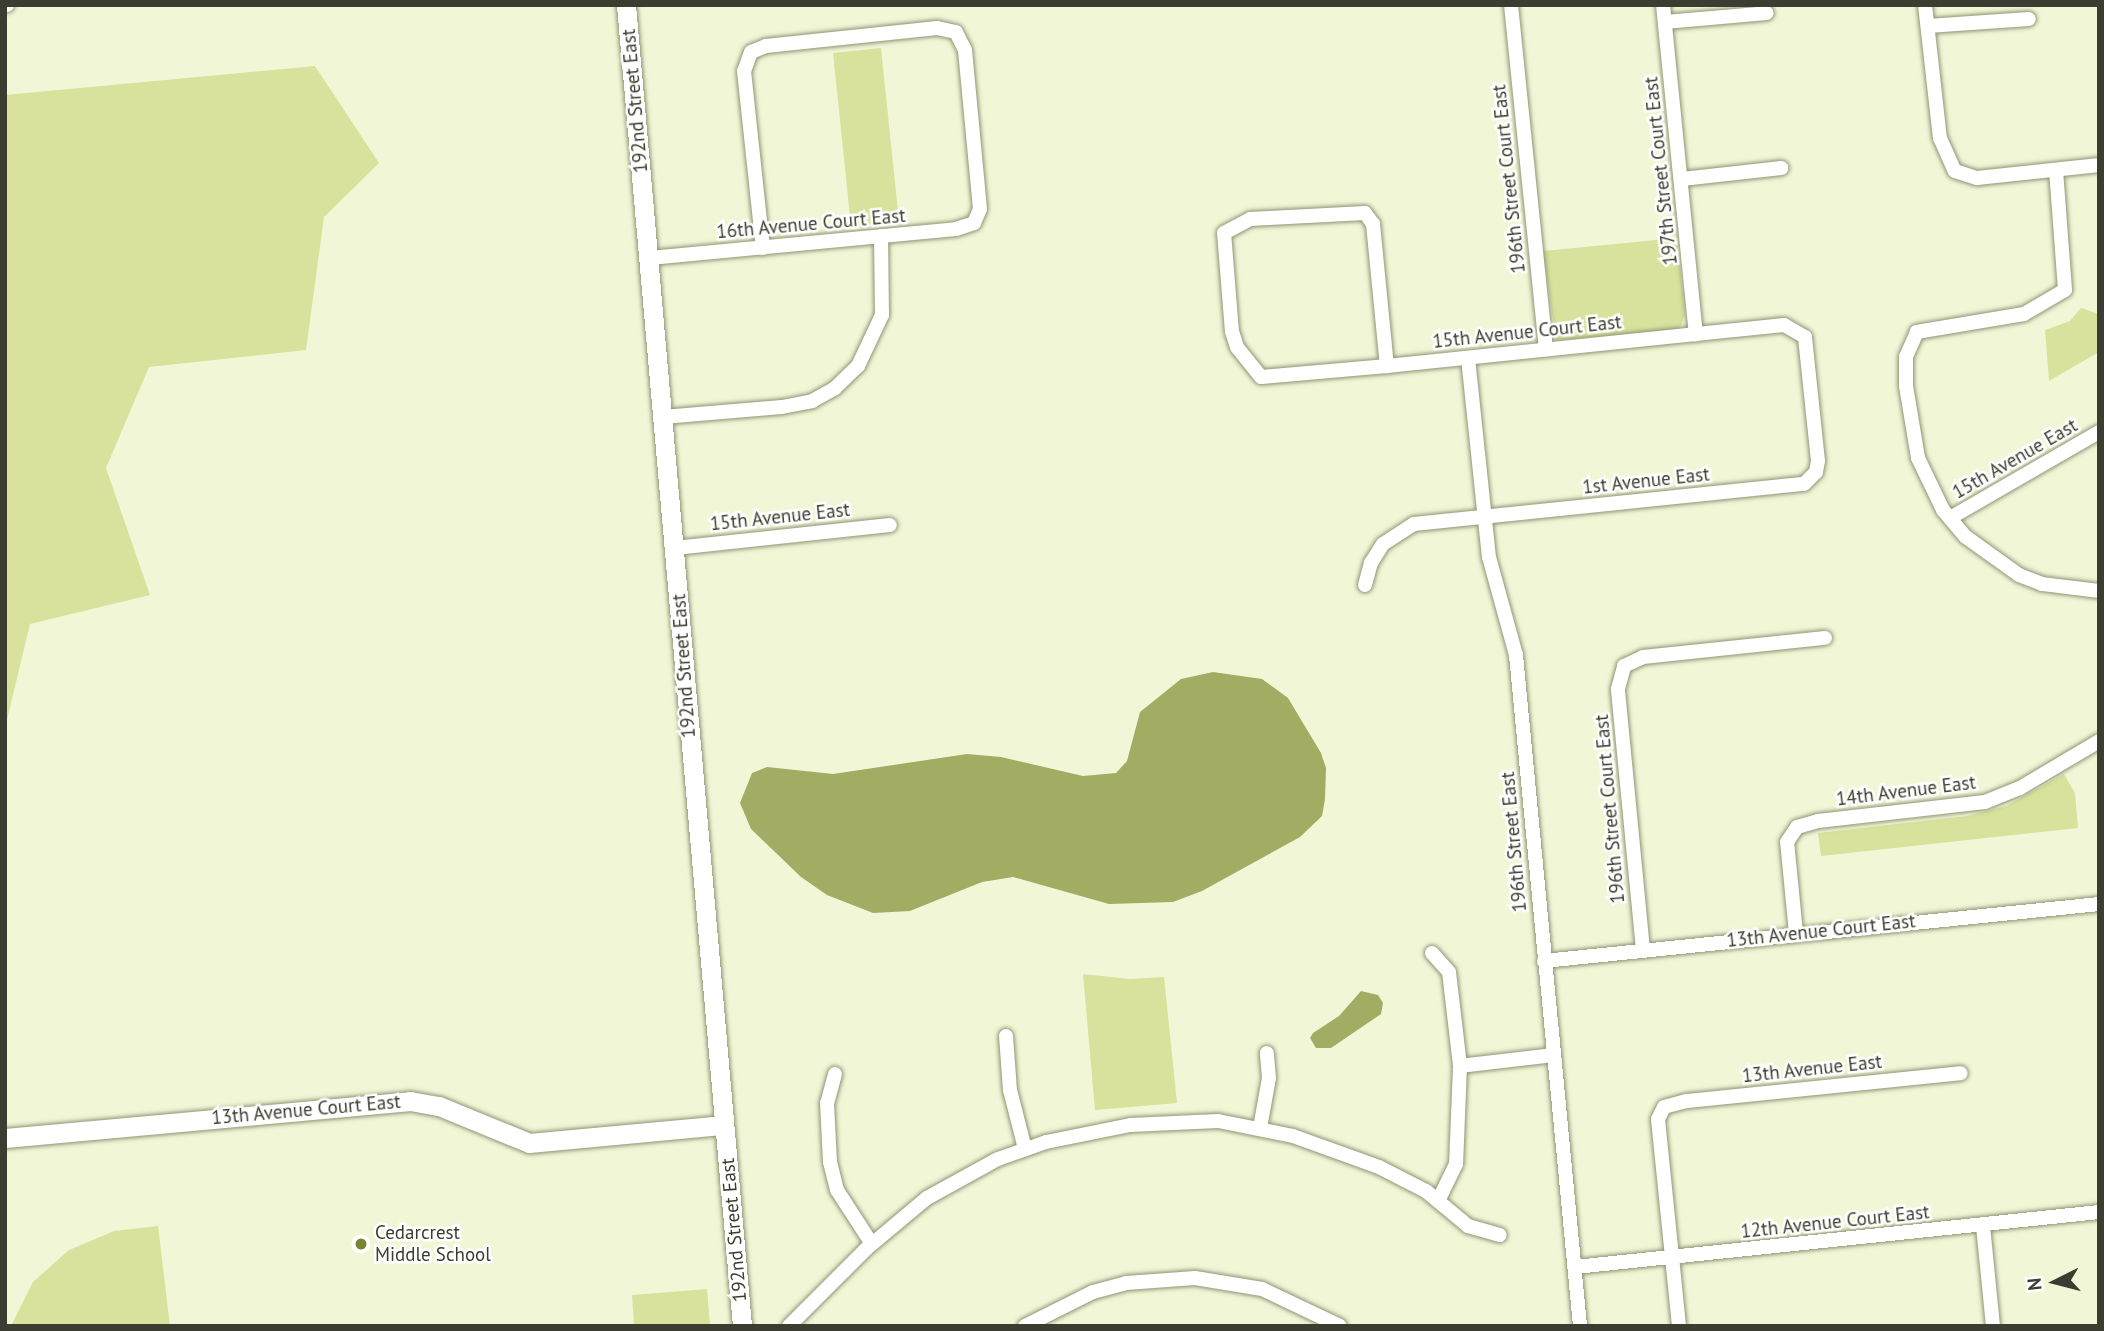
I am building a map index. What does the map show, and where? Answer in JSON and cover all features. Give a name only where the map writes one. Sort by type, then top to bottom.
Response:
[{"type":"street","name":"192nd Street East","points":[[626,5],[742,1326]]},
{"type":"street","name":"196th Street Court East","points":[[1511,5],[1546,349]]},
{"type":"street","name":"197th Street Court East","points":[[1663,5],[1696,334]]},
{"type":"street","points":[[1925,5],[1940,138],[1950,166],[1968,178],[2099,166]]},
{"type":"street","points":[[1665,22],[1767,13]]},
{"type":"street","points":[[1928,26],[2029,19]]},
{"type":"street","name":"16th Avenue Court East","points":[[650,258],[763,248],[956,229],[974,223],[979,217],[979,195],[965,50],[956,32],[937,28],[766,46],[751,52],[744,71],[763,248]]},
{"type":"street","points":[[1682,179],[1781,168]]},
{"type":"street","points":[[2056,170],[2065,290],[2024,314],[1917,332],[1906,357],[1911,426],[1921,467],[1950,518],[1985,554],[2019,575],[2042,584],[2099,591]]},
{"type":"street","name":"15th Avenue Court East","points":[[1387,366],[1373,225],[1365,213],[1250,219],[1228,229],[1222,241],[1232,332],[1258,375],[1387,366],[1784,326],[1799,332],[1808,348],[1818,461],[1810,481]]},
{"type":"street","points":[[663,416],[812,401],[835,388],[858,366],[882,315],[881,236]]},
{"type":"street","name":"196th Street East","points":[[1468,358],[1489,557],[1516,655],[1580,1326]]},
{"type":"street","name":"15th Avenue East","points":[[1950,518],[2099,432]]},
{"type":"street","name":"1st Avenue East","points":[[1484,517],[1810,481]]},
{"type":"street","points":[[1365,585],[1376,553],[1397,532],[1415,524],[1484,517]]},
{"type":"street","name":"15th Avenue East","points":[[675,548],[890,525]]},
{"type":"street","name":"196th Street Court East","points":[[1643,950],[1618,689],[1624,666],[1643,657],[1825,638]]},
{"type":"street","name":"14th Avenue East","points":[[1797,933],[1790,833],[1818,821],[1985,802],[2020,789],[2099,741]]},
{"type":"street","name":"13th Avenue Court East","points":[[1544,961],[2099,904]]},
{"type":"street","points":[[1432,953],[1449,972],[1460,1066],[1456,1164],[1438,1201]]},
{"type":"street","points":[[1006,1036],[1010,1090],[1025,1149]]},
{"type":"street","points":[[1260,1128],[1269,1078],[1268,1053]]},
{"type":"street","points":[[1460,1066],[1553,1055]]},
{"type":"street","name":"13th Avenue East","points":[[1672,1258],[1658,1119],[1668,1104],[1961,1073]]},
{"type":"street","points":[[835,1074],[827,1102],[830,1162],[837,1190],[872,1244]]},
{"type":"street","name":"13th Avenue Court East","points":[[5,1138],[410,1101],[439,1106],[529,1143],[724,1125]]},
{"type":"street","points":[[789,1326],[872,1244],[927,1198],[1025,1149],[1130,1125],[1218,1121],[1260,1128],[1379,1167],[1438,1201],[1468,1226],[1500,1236]]},
{"type":"street","name":"12th Avenue Court East","points":[[1575,1267],[2099,1212]]},
{"type":"street","points":[[1983,1226],[1993,1326]]},
{"type":"street","points":[[1672,1258],[1679,1326]]},
{"type":"street","points":[[1025,1326],[1093,1292],[1126,1283],[1195,1278],[1262,1289],[1339,1326]]},
{"type":"shaded area","points":[[881,48],[899,221],[851,226],[833,53]]},
{"type":"shaded area","points":[[315,66],[379,163],[324,217],[306,350],[149,367],[106,468],[150,595],[30,624],[5,728],[5,95]]},
{"type":"shaded area","points":[[1677,238],[1685,314],[1681,326],[1670,333],[1556,340],[1543,251]]},
{"type":"shaded area","points":[[2081,308],[2099,314],[2099,352],[2049,381],[2045,330],[2070,321]]},
{"type":"shaded area","points":[[1213,672],[1262,679],[1288,698],[1321,753],[1326,768],[1325,799],[1322,816],[1300,837],[1202,891],[1173,902],[1109,904],[1013,877],[982,882],[910,911],[873,913],[827,895],[801,877],[751,829],[740,803],[752,773],[767,767],[833,774],[967,754],[1001,757],[1083,776],[1116,773],[1127,761],[1140,712],[1181,679]]},
{"type":"shaded area","points":[[2064,774],[2075,793],[2078,828],[1821,856],[1818,833],[1967,816],[2006,806]]},
{"type":"shaded area","points":[[1083,974],[1130,979],[1164,977],[1177,1103],[1095,1110]]},
{"type":"shaded area","points":[[1361,991],[1378,995],[1383,1003],[1381,1014],[1331,1048],[1316,1048],[1310,1038],[1313,1033],[1339,1016]]},
{"type":"shaded area","points":[[158,1226],[170,1326],[11,1326],[33,1282],[69,1250],[114,1231]]},
{"type":"shaded area","points":[[707,1289],[710,1326],[634,1326],[632,1295]]},
{"type":"place","name":"Cedarcrest Middle School","points":[[361,1244]]}]
